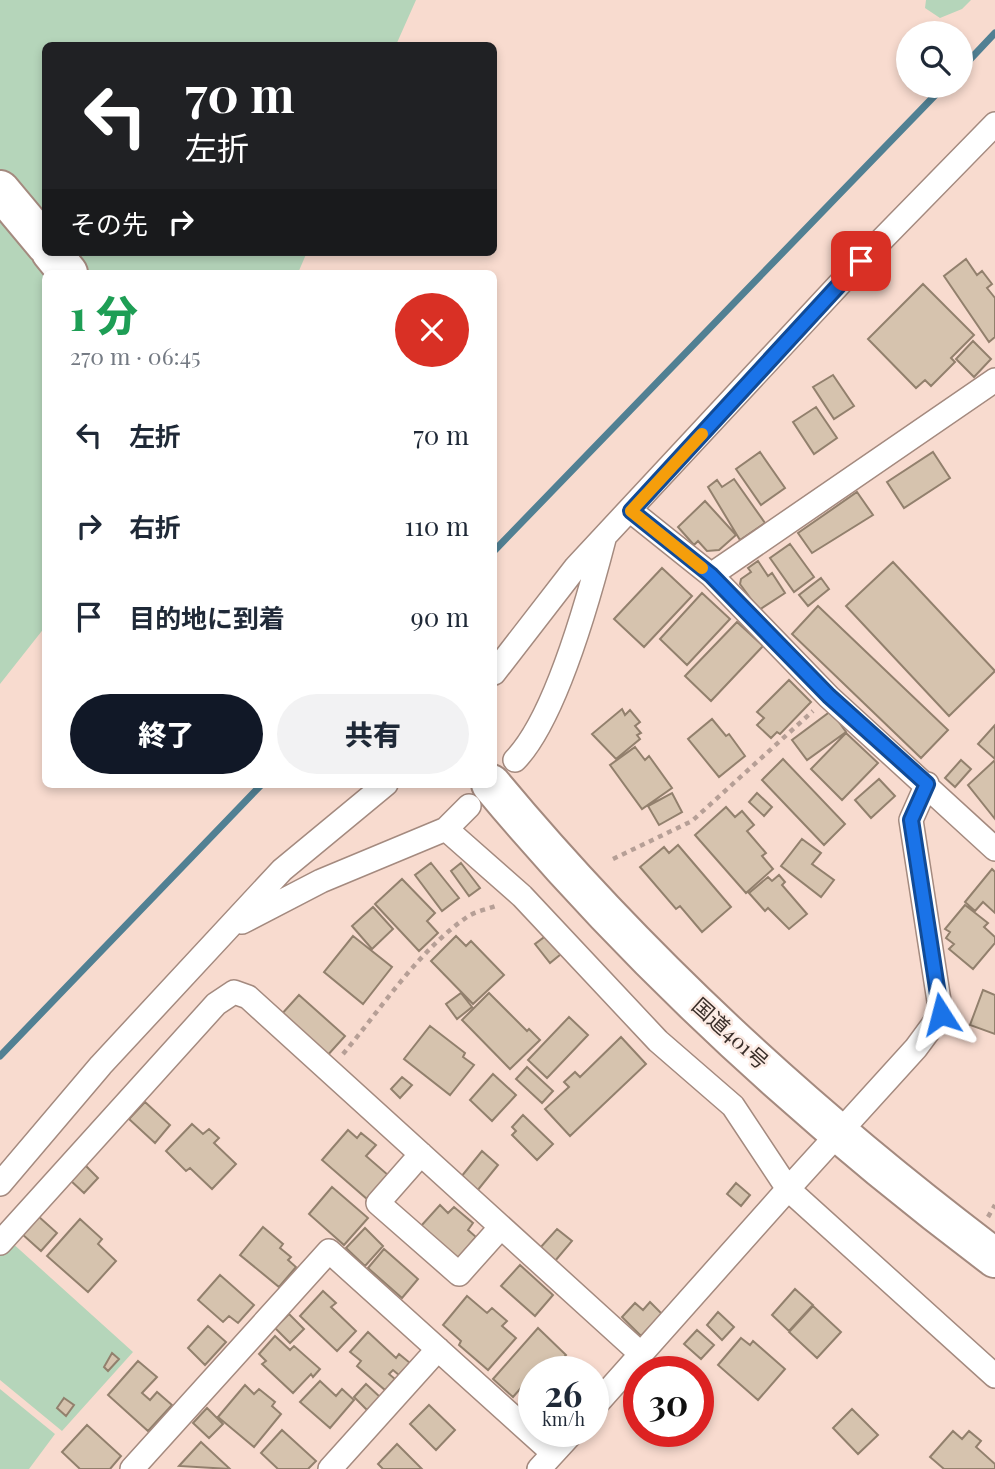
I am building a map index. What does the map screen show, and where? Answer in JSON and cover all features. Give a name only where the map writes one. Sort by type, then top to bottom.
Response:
[{"type":"highway","points":[[0,190],[42,240]]},
{"type":"highway","points":[[54,256],[66,270]]},
{"type":"highway","name":"国道401号","points":[[495,788],[554,857],[684,992],[920,1201],[995,1258]]},
{"type":"street","points":[[497,669],[576,567],[861,261],[995,124]]},
{"type":"street","points":[[711,575],[995,380]]},
{"type":"street","points":[[631,511],[711,575],[829,696],[995,849]]},
{"type":"street","points":[[497,777],[528,747],[548,709],[593,583],[604,539]]},
{"type":"street","points":[[609,1390],[916,1048],[941,1014],[911,820],[927,784]]},
{"type":"street","points":[[0,1184],[101,1065],[282,870],[381,788]]},
{"type":"street","points":[[225,930],[321,881],[446,829],[486,788]]},
{"type":"street","points":[[446,829],[522,896],[658,1041],[733,1106],[788,1189],[995,1376]]},
{"type":"street","points":[[0,1243],[223,997],[234,992],[248,997],[641,1354]]},
{"type":"street","points":[[421,1154],[378,1203],[459,1274],[501,1227]]},
{"type":"street","points":[[132,1469],[329,1251],[438,1349],[546,1461],[559,1447]]},
{"type":"street","points":[[330,1469],[438,1349]]},
{"type":"path","points":[[613,859],[692,821],[829,696]]},
{"type":"path","points":[[329,1071],[426,955],[451,930],[470,915],[522,896]]},
{"type":"green space","points":[[0,0],[416,0],[397,42],[42,42],[42,256],[305,256],[299,270],[42,270],[42,631],[0,684]]},
{"type":"green space","points":[[926,0],[971,0],[962,9],[940,18],[925,8]]},
{"type":"green space","points":[[10,1241],[133,1352],[62,1431],[0,1380],[0,1255]]},
{"type":"green space","points":[[0,1389],[55,1434],[29,1469],[0,1469]]},
{"type":"building","points":[[966,259],[977,275],[982,271],[992,284],[987,288],[995,298],[995,337],[989,342],[944,276]]},
{"type":"building","points":[[923,284],[974,335],[951,358],[955,362],[931,386],[925,380],[916,388],[868,339]]},
{"type":"building","points":[[973,341],[991,359],[974,377],[956,359]]},
{"type":"building","points":[[833,375],[854,406],[834,419],[813,387]]},
{"type":"building","points":[[816,407],[837,438],[814,454],[793,422]]},
{"type":"building","points":[[760,452],[785,488],[761,505],[736,469]]},
{"type":"building","points":[[933,452],[950,478],[904,508],[887,482]]},
{"type":"building","points":[[734,479],[765,523],[740,540],[708,487],[717,480],[722,487]]},
{"type":"building","points":[[857,492],[873,515],[812,553],[798,533]]},
{"type":"building","points":[[705,501],[736,535],[719,550],[707,551],[698,541],[694,545],[678,527]]},
{"type":"building","points":[[790,544],[814,577],[794,592],[770,558]]},
{"type":"building","points":[[758,561],[768,576],[772,573],[785,593],[759,610],[740,584],[741,579],[751,572],[748,568]]},
{"type":"building","points":[[893,562],[995,671],[949,716],[846,606]]},
{"type":"building","points":[[662,568],[692,596],[644,647],[614,619]]},
{"type":"building","points":[[821,578],[829,589],[808,606],[799,595]]},
{"type":"building","points":[[702,593],[730,619],[687,665],[660,639]]},
{"type":"building","points":[[818,606],[948,730],[921,758],[792,634]]},
{"type":"building","points":[[737,622],[763,646],[711,701],[685,676]]},
{"type":"building","points":[[789,680],[811,702],[780,734],[777,732],[771,738],[757,725],[764,718],[757,712]]},
{"type":"building","points":[[622,709],[625,715],[630,710],[640,722],[635,726],[641,733],[637,735],[640,739],[616,759],[592,734]]},
{"type":"building","points":[[831,711],[846,732],[807,760],[792,740]]},
{"type":"building","points":[[712,719],[726,736],[729,734],[745,756],[719,777],[688,739]]},
{"type":"building","points":[[995,725],[995,759],[978,744]]},
{"type":"building","points":[[846,733],[878,763],[842,800],[811,769]]},
{"type":"building","points":[[635,747],[645,760],[649,756],[672,788],[642,809],[610,765]]},
{"type":"building","points":[[783,759],[845,824],[824,845],[762,780]]},
{"type":"building","points":[[961,760],[971,769],[955,787],[945,778]]},
{"type":"building","points":[[995,762],[995,819],[968,785]]},
{"type":"building","points":[[879,779],[895,796],[871,818],[855,800]]},
{"type":"building","points":[[672,793],[682,812],[659,825],[648,806]]},
{"type":"building","points":[[757,793],[772,807],[764,816],[749,802]]},
{"type":"building","points":[[726,807],[735,817],[742,811],[754,825],[747,831],[766,853],[762,856],[773,869],[746,893],[695,835]]},
{"type":"building","points":[[802,839],[821,853],[812,864],[834,880],[821,897],[781,866]]},
{"type":"building","points":[[678,845],[731,907],[702,932],[680,906],[676,909],[640,867],[664,847],[669,853]]},
{"type":"building","points":[[431,863],[459,898],[442,911],[415,875]]},
{"type":"building","points":[[461,863],[480,888],[469,896],[451,871]]},
{"type":"building","points":[[992,869],[995,872],[995,913],[983,902],[975,911],[965,902]]},
{"type":"building","points":[[779,875],[785,882],[782,885],[807,914],[789,929],[768,908],[765,911],[749,893],[768,877],[772,881]]},
{"type":"building","points":[[402,879],[435,913],[427,921],[438,933],[419,951],[375,904]]},
{"type":"building","points":[[965,905],[988,923],[984,927],[995,937],[995,943],[973,969],[949,949],[954,944],[946,938],[950,932],[945,929]]},
{"type":"building","points":[[373,907],[393,929],[372,949],[352,926]]},
{"type":"building","points":[[547,935],[561,954],[550,963],[535,944]]},
{"type":"building","points":[[353,936],[392,967],[363,1004],[324,972]]},
{"type":"building","points":[[456,936],[466,946],[471,941],[504,975],[473,1004],[431,961]]},
{"type":"building","points":[[983,990],[995,995],[995,1034],[970,1025]]},
{"type":"building","points":[[461,993],[472,1007],[457,1019],[446,1004]]},
{"type":"building","points":[[489,993],[527,1031],[529,1029],[540,1040],[510,1069],[462,1020]]},
{"type":"building","points":[[299,995],[345,1036],[326,1057],[280,1016]]},
{"type":"building","points":[[569,1017],[588,1035],[547,1078],[528,1060]]},
{"type":"building","points":[[430,1026],[465,1053],[463,1057],[474,1065],[450,1095],[404,1059]]},
{"type":"building","points":[[621,1037],[646,1064],[570,1136],[545,1109],[569,1087],[564,1082],[575,1072],[580,1077]]},
{"type":"building","points":[[527,1067],[553,1091],[542,1103],[516,1079]]},
{"type":"building","points":[[493,1074],[516,1095],[492,1121],[470,1100]]},
{"type":"building","points":[[402,1077],[412,1085],[400,1098],[391,1089]]},
{"type":"building","points":[[145,1102],[170,1125],[155,1143],[129,1119]]},
{"type":"building","points":[[523,1115],[553,1144],[537,1160],[512,1135],[516,1131],[512,1127]]},
{"type":"building","points":[[192,1124],[203,1134],[209,1129],[219,1138],[214,1143],[236,1164],[212,1189],[190,1168],[186,1171],[166,1151]]},
{"type":"building","points":[[348,1130],[357,1138],[361,1133],[376,1145],[366,1156],[388,1175],[367,1199],[322,1160]]},
{"type":"building","points":[[482,1151],[498,1165],[477,1191],[461,1177]]},
{"type":"building","points":[[85,1165],[98,1178],[84,1193],[70,1180]]},
{"type":"building","points":[[736,1183],[750,1195],[741,1206],[727,1194]]},
{"type":"building","points":[[332,1187],[368,1218],[344,1245],[309,1214]]},
{"type":"building","points":[[440,1205],[448,1213],[454,1207],[473,1223],[468,1230],[476,1237],[458,1258],[421,1226]]},
{"type":"building","points":[[38,1216],[57,1233],[41,1251],[22,1234]]},
{"type":"building","points":[[80,1219],[102,1239],[98,1244],[116,1261],[88,1292],[47,1256]]},
{"type":"building","points":[[263,1227],[283,1244],[280,1248],[291,1257],[288,1260],[296,1267],[279,1287],[240,1255]]},
{"type":"building","points":[[365,1228],[383,1246],[365,1266],[346,1248]]},
{"type":"building","points":[[557,1229],[572,1241],[555,1261],[540,1248]]},
{"type":"building","points":[[384,1249],[418,1279],[402,1298],[368,1268]]},
{"type":"building","points":[[520,1265],[553,1295],[535,1316],[501,1286]]},
{"type":"building","points":[[220,1275],[254,1305],[238,1323],[229,1316],[223,1322],[198,1300]]},
{"type":"building","points":[[795,1289],[813,1305],[789,1331],[772,1315]]},
{"type":"building","points":[[323,1291],[336,1303],[331,1307],[356,1331],[337,1351],[300,1316]]},
{"type":"building","points":[[467,1296],[487,1313],[492,1308],[507,1321],[502,1326],[516,1338],[488,1370],[459,1345],[461,1341],[443,1325]]},
{"type":"building","points":[[650,1302],[662,1314],[641,1336],[622,1317],[635,1303],[643,1310]]},
{"type":"building","points":[[813,1306],[841,1332],[817,1358],[789,1332]]},
{"type":"building","points":[[718,1312],[734,1327],[722,1340],[707,1325]]},
{"type":"building","points":[[289,1314],[304,1329],[290,1343],[275,1328]]},
{"type":"building","points":[[208,1326],[226,1342],[205,1365],[188,1348]]},
{"type":"building","points":[[538,1328],[566,1355],[518,1356],[518,1391],[513,1397],[493,1379]]},
{"type":"building","points":[[697,1330],[714,1345],[704,1356],[698,1356],[684,1344]]},
{"type":"building","points":[[368,1332],[396,1358],[399,1354],[410,1363],[399,1375],[393,1370],[389,1374],[395,1379],[385,1390],[357,1366],[361,1361],[350,1352]]},
{"type":"building","points":[[275,1336],[290,1350],[294,1346],[320,1369],[313,1377],[311,1374],[293,1393],[262,1364],[266,1361],[259,1354]]},
{"type":"building","points":[[741,1338],[750,1345],[753,1341],[785,1369],[758,1400],[718,1365]]},
{"type":"building","points":[[112,1353],[119,1359],[108,1371],[104,1367]]},
{"type":"building","points":[[138,1361],[157,1377],[142,1393],[150,1400],[157,1392],[172,1405],[148,1431],[108,1395]]},
{"type":"building","points":[[320,1381],[336,1396],[342,1389],[354,1400],[330,1428],[300,1402]]},
{"type":"building","points":[[366,1384],[380,1397],[367,1410],[354,1397]]},
{"type":"building","points":[[245,1385],[254,1394],[259,1389],[275,1402],[272,1406],[281,1414],[254,1447],[218,1417]]},
{"type":"building","points":[[64,1398],[74,1405],[66,1416],[57,1408]]},
{"type":"building","points":[[429,1405],[455,1430],[436,1450],[410,1424]]},
{"type":"building","points":[[207,1408],[223,1424],[209,1438],[193,1423]]},
{"type":"building","points":[[852,1409],[878,1435],[858,1454],[833,1428]]},
{"type":"building","points":[[87,1425],[121,1456],[110,1469],[80,1469],[62,1452]]},
{"type":"building","points":[[282,1430],[316,1461],[308,1469],[278,1469],[261,1453]]},
{"type":"building","points":[[953,1431],[962,1439],[969,1431],[981,1441],[976,1447],[995,1464],[995,1469],[944,1469],[930,1457]]},
{"type":"building","points":[[201,1442],[230,1469],[179,1466]]},
{"type":"building","points":[[397,1444],[422,1469],[383,1469],[378,1464]]},
{"type":"waterway","points":[[973,56],[995,33]]},
{"type":"waterway","points":[[497,548],[932,98]]},
{"type":"waterway","points":[[0,1056],[258,788]]},
{"type":"slow traffic","points":[[702,434],[631,511],[702,568]]},
{"type":"route","points":[[861,261],[631,511],[711,575],[829,696],[927,784],[911,820],[941,1014]]}]
